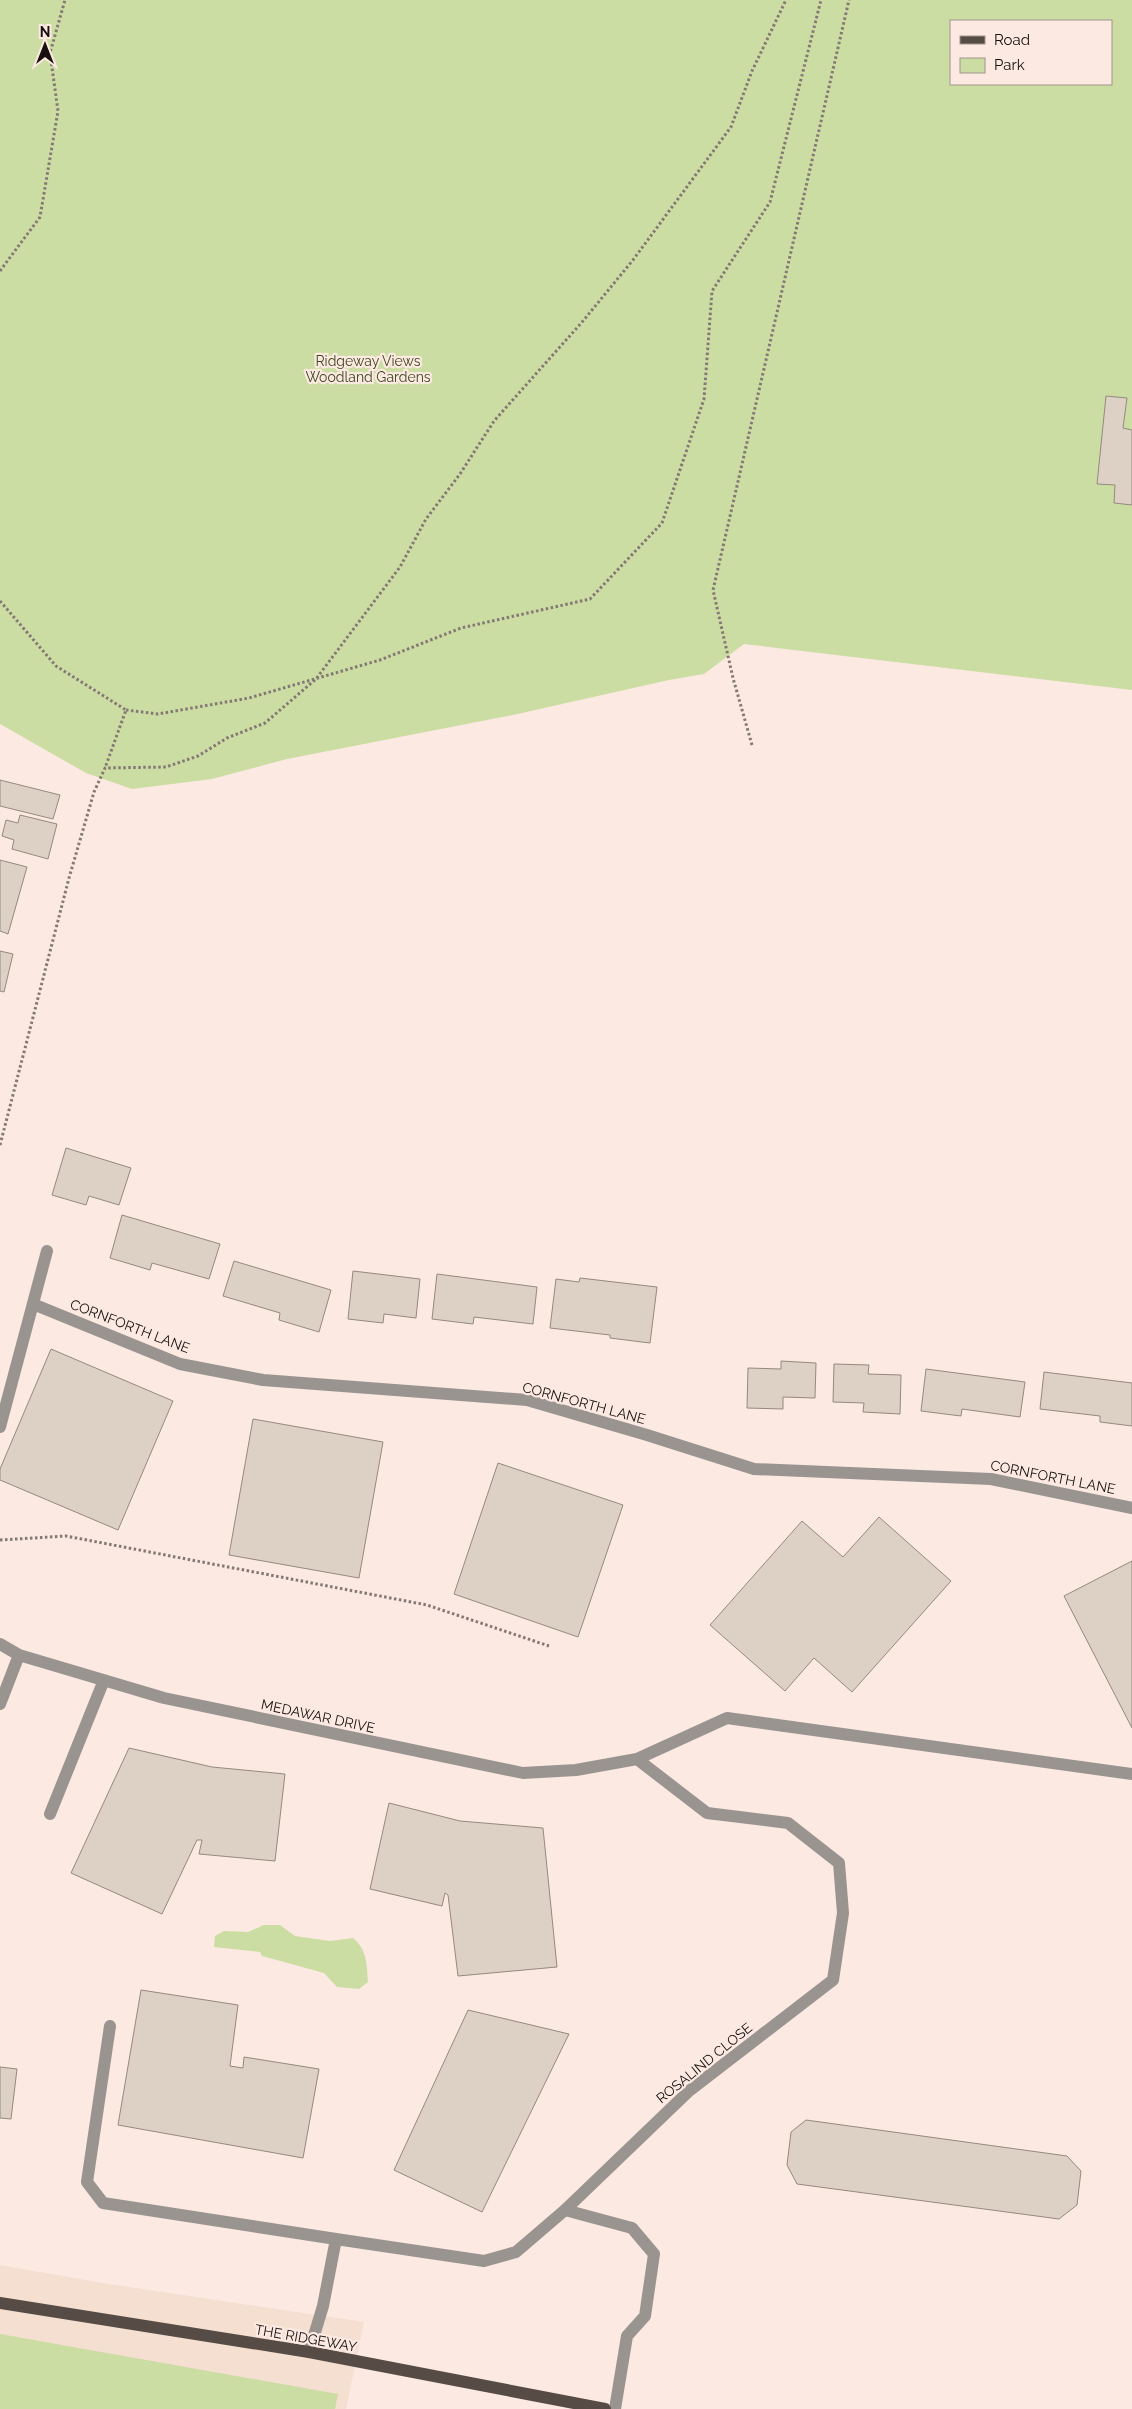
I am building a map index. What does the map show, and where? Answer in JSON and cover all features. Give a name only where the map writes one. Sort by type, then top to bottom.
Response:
[{"type":"main road","name":"THE RIDGEWAY","points":[[0,2302],[310,2352],[605,2409]]},
{"type":"street","points":[[0,1427],[47,1251]]},
{"type":"street","name":"CORNFORTH LANE","points":[[33,1304],[180,1364],[263,1380],[527,1400],[754,1469],[991,1479],[1132,1508]]},
{"type":"street","name":"MEDAWAR DRIVE","points":[[0,1644],[19,1655],[164,1698],[523,1773],[576,1770],[637,1759]]},
{"type":"street","points":[[0,1704],[19,1655]]},
{"type":"street","points":[[50,1814],[104,1680]]},
{"type":"street","points":[[637,1759],[727,1718],[1132,1774]]},
{"type":"street","name":"ROSALIND CLOSE","points":[[110,2026],[88,2182],[103,2203],[484,2262],[516,2252],[565,2210],[689,2091],[833,1980],[843,1913],[839,1863],[788,1823],[707,1813],[637,1759]]},
{"type":"street","points":[[565,2210],[632,2228],[654,2254],[645,2316],[627,2336],[615,2409]]},
{"type":"street","points":[[310,2352],[323,2306],[336,2239]]},
{"type":"path","points":[[0,271],[40,217],[58,111],[50,52],[65,0]]},
{"type":"path","points":[[105,768],[166,768],[198,756],[227,738],[265,723],[316,679],[400,567],[426,519],[460,474],[494,421],[583,321],[633,260],[731,127],[752,71],[786,0]]},
{"type":"path","points":[[0,601],[56,666],[126,710],[158,714],[249,698],[380,660],[461,628],[590,599],[662,523],[704,399],[712,291],[770,202],[821,0]]},
{"type":"path","points":[[752,744],[733,678],[713,590],[849,0]]},
{"type":"path","points":[[0,1145],[69,878],[94,792],[105,768],[126,710]]},
{"type":"path","points":[[0,1540],[66,1536],[427,1604],[549,1646]]},
{"type":"shaded area","points":[[0,2265],[102,2283],[364,2322],[346,2409],[0,2409]]},
{"type":"green space","name":"Ridgeway Views Woodland Gardens","points":[[0,0],[1132,0],[1132,690],[744,644],[704,674],[513,715],[287,759],[212,779],[132,789],[86,773],[0,724]]},
{"type":"green space","points":[[264,1925],[280,1925],[295,1936],[330,1941],[353,1938],[358,1942],[364,1953],[368,1982],[359,1989],[337,1987],[324,1973],[262,1956],[260,1952],[214,1947],[215,1936],[224,1931],[248,1932]]},
{"type":"green space","points":[[0,2334],[338,2394],[335,2409],[0,2409]]},
{"type":"building","points":[[1106,396],[1127,398],[1123,428],[1132,430],[1132,505],[1114,503],[1115,485],[1097,484]]},
{"type":"building","points":[[0,780],[60,795],[53,819],[0,806]]},
{"type":"building","points":[[20,815],[57,824],[48,859],[12,849],[14,840],[2,836],[6,820],[18,823]]},
{"type":"building","points":[[0,860],[27,867],[8,934],[0,931]]},
{"type":"building","points":[[0,951],[13,954],[4,992],[0,991]]},
{"type":"building","points":[[66,1148],[131,1168],[119,1205],[89,1196],[86,1205],[52,1195]]},
{"type":"building","points":[[122,1215],[220,1244],[209,1279],[152,1263],[150,1270],[110,1258]]},
{"type":"building","points":[[234,1261],[331,1290],[319,1332],[279,1320],[280,1313],[223,1296]]},
{"type":"building","points":[[353,1271],[420,1279],[416,1318],[384,1314],[383,1323],[348,1319]]},
{"type":"building","points":[[437,1274],[537,1287],[533,1324],[474,1317],[473,1324],[432,1319]]},
{"type":"building","points":[[580,1278],[657,1287],[650,1343],[610,1338],[610,1335],[550,1328],[556,1279],[579,1282]]},
{"type":"building","points":[[51,1349],[173,1401],[118,1530],[0,1480],[0,1469]]},
{"type":"building","points":[[781,1361],[816,1363],[815,1398],[783,1397],[783,1409],[747,1408],[748,1368],[781,1369]]},
{"type":"building","points":[[834,1364],[869,1365],[868,1374],[901,1375],[900,1414],[863,1412],[864,1403],[833,1402]]},
{"type":"building","points":[[926,1369],[1025,1382],[1020,1417],[962,1409],[961,1416],[921,1411]]},
{"type":"building","points":[[1044,1372],[1132,1383],[1132,1426],[1100,1422],[1100,1416],[1040,1409]]},
{"type":"building","points":[[253,1419],[383,1442],[359,1578],[229,1555]]},
{"type":"building","points":[[498,1463],[623,1505],[578,1637],[454,1594]]},
{"type":"building","points":[[879,1517],[951,1581],[852,1692],[814,1658],[785,1691],[710,1625],[802,1521],[843,1557]]},
{"type":"building","points":[[1132,1561],[1132,1728],[1064,1596]]},
{"type":"building","points":[[129,1748],[212,1767],[285,1774],[275,1861],[199,1854],[202,1840],[197,1840],[162,1914],[71,1873]]},
{"type":"building","points":[[389,1803],[460,1821],[543,1828],[557,1967],[458,1976],[448,1895],[445,1893],[442,1906],[370,1889]]},
{"type":"building","points":[[141,1990],[238,2005],[230,2066],[243,2068],[244,2057],[319,2069],[303,2158],[118,2125]]},
{"type":"building","points":[[468,2010],[569,2034],[482,2212],[394,2170]]},
{"type":"building","points":[[0,2067],[17,2069],[11,2119],[0,2118]]},
{"type":"building","points":[[806,2120],[1067,2156],[1081,2171],[1077,2205],[1059,2219],[797,2184],[787,2165],[791,2132]]}]
